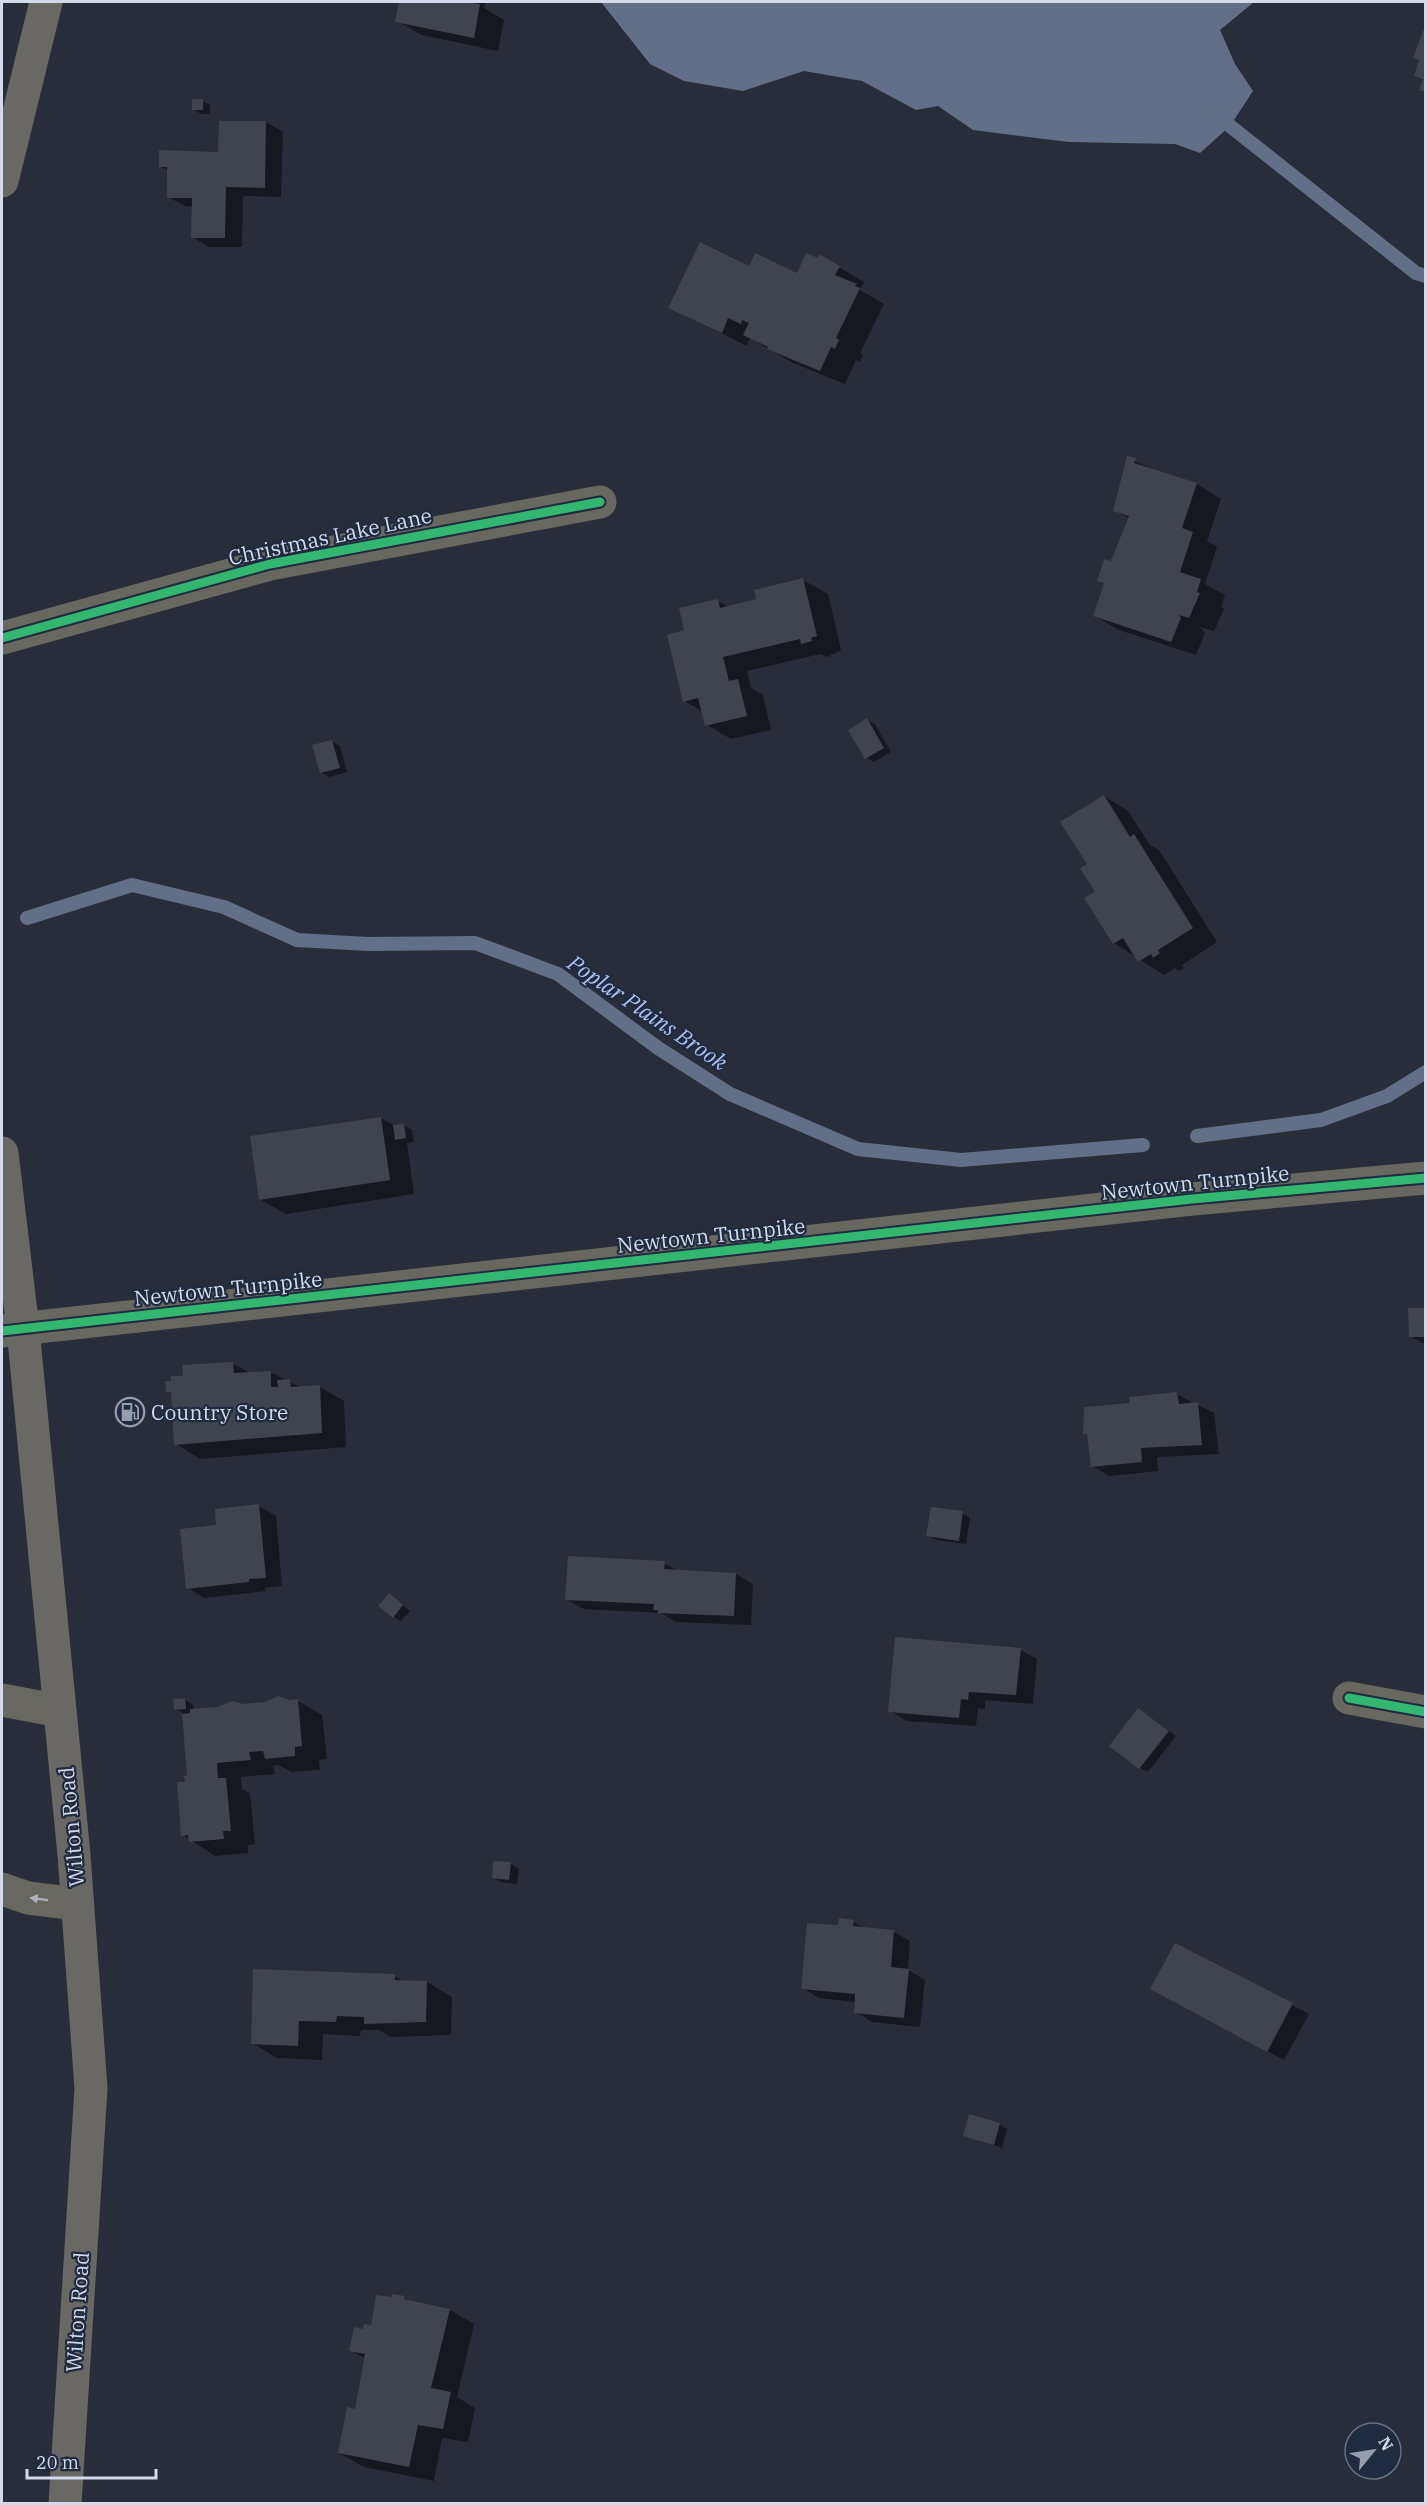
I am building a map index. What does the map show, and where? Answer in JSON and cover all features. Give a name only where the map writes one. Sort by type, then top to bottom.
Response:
[{"type":"main road","points":[[2,181],[46,2]]},
{"type":"main road","name":"Wilton Road","points":[[2,1153],[12,1330],[60,1711],[91,2088],[65,2504]]},
{"type":"street","name":"Christmas Lake Lane","points":[[2,638],[270,564],[600,501]]},
{"type":"street","name":"Newtown Turnpike","points":[[12,1330],[1168,1202],[1425,1178]]},
{"type":"street","points":[[1349,1698],[1425,1712]]},
{"type":"street","points":[[2,1700],[60,1711]]},
{"type":"street","points":[[2,1889],[28,1898],[77,1904]]},
{"type":"water","points":[[601,2],[1254,2],[1220,30],[1235,64],[1253,91],[1230,126],[1200,153],[1175,144],[1069,142],[973,130],[938,106],[916,110],[862,81],[804,71],[743,91],[684,81],[650,64]]},
{"type":"building","points":[[399,2],[480,4],[474,38],[395,22]]},
{"type":"building","points":[[1426,23],[1426,92],[1419,90],[1423,79],[1414,76],[1419,60],[1413,58]]},
{"type":"building","points":[[192,99],[203,99],[203,110],[192,110]]},
{"type":"building","points":[[219,121],[266,121],[265,188],[226,187],[225,238],[191,238],[192,198],[167,198],[167,167],[159,167],[159,150],[218,152]]},
{"type":"building","points":[[700,242],[749,266],[755,253],[797,273],[806,253],[818,258],[819,254],[840,266],[835,275],[857,284],[855,286],[860,288],[836,338],[839,340],[835,349],[831,347],[820,371],[767,349],[768,347],[743,335],[749,323],[742,320],[741,324],[728,318],[722,333],[668,308]]},
{"type":"building","points":[[1127,456],[1136,458],[1134,463],[1197,483],[1182,528],[1193,532],[1180,572],[1201,579],[1197,592],[1200,593],[1189,618],[1179,615],[1181,618],[1171,642],[1093,616],[1104,583],[1097,581],[1104,559],[1111,561],[1129,516],[1113,511]]},
{"type":"building","points":[[803,578],[817,636],[811,638],[812,641],[801,644],[800,639],[723,657],[729,681],[738,679],[747,716],[705,726],[698,698],[683,702],[667,635],[684,630],[679,608],[718,599],[720,608],[756,599],[754,590]]},
{"type":"building","points":[[867,718],[884,748],[865,759],[848,730]]},
{"type":"building","points":[[332,740],[340,768],[320,773],[312,745]]},
{"type":"building","points":[[1104,795],[1130,837],[1134,834],[1193,928],[1158,950],[1160,953],[1153,958],[1151,954],[1138,962],[1123,938],[1113,944],[1084,898],[1095,892],[1080,868],[1087,864],[1060,822]]},
{"type":"building","points":[[381,1117],[390,1180],[259,1200],[250,1136]]},
{"type":"building","points":[[404,1124],[406,1138],[395,1140],[393,1125]]},
{"type":"building","points":[[1408,1308],[1426,1308],[1426,1337],[1409,1337]]},
{"type":"building","points":[[233,1362],[234,1373],[271,1371],[271,1387],[278,1387],[277,1380],[290,1379],[291,1387],[320,1385],[322,1433],[174,1445],[171,1392],[166,1392],[165,1381],[171,1381],[171,1376],[183,1376],[182,1365]]},
{"type":"building","points":[[1177,1392],[1179,1404],[1198,1402],[1202,1445],[1141,1448],[1142,1462],[1091,1467],[1087,1434],[1083,1435],[1084,1407],[1130,1403],[1129,1397]]},
{"type":"building","points":[[259,1504],[266,1578],[186,1589],[180,1529],[216,1525],[215,1509]]},
{"type":"building","points":[[931,1507],[963,1511],[959,1541],[926,1536]]},
{"type":"building","points":[[568,1556],[665,1561],[664,1569],[736,1573],[734,1616],[658,1613],[658,1610],[653,1610],[654,1604],[565,1600]]},
{"type":"building","points":[[389,1593],[403,1605],[393,1618],[378,1606]]},
{"type":"building","points":[[895,1637],[1021,1648],[1016,1695],[969,1692],[968,1700],[961,1699],[959,1718],[888,1712]]},
{"type":"building","points":[[278,1696],[289,1700],[298,1699],[302,1746],[295,1747],[295,1756],[265,1759],[263,1751],[249,1752],[251,1760],[217,1763],[218,1778],[226,1778],[231,1831],[223,1831],[224,1839],[189,1842],[188,1835],[181,1836],[177,1782],[185,1782],[184,1776],[187,1775],[182,1714],[190,1713],[190,1709],[217,1707],[232,1701],[243,1704],[265,1702]]},
{"type":"building","points":[[185,1698],[186,1709],[174,1710],[173,1699]]},
{"type":"building","points":[[1138,1708],[1169,1731],[1139,1769],[1109,1746]]},
{"type":"building","points":[[493,1861],[511,1862],[509,1880],[492,1878]]},
{"type":"building","points":[[839,1918],[854,1920],[853,1926],[894,1930],[891,1967],[909,1969],[904,2018],[854,2013],[855,1994],[801,1989],[807,1923],[838,1925]]},
{"type":"building","points":[[1175,1943],[1293,2003],[1267,2052],[1150,1989]]},
{"type":"building","points":[[253,1969],[395,1974],[395,1980],[427,1981],[426,2022],[364,2024],[364,2017],[337,2016],[336,2022],[299,2021],[298,2046],[251,2044]]},
{"type":"building","points":[[969,2114],[1000,2123],[994,2145],[963,2136]]},
{"type":"building","points":[[392,2294],[405,2296],[404,2299],[450,2309],[431,2388],[451,2392],[443,2429],[418,2425],[409,2467],[338,2453],[347,2407],[355,2409],[365,2354],[349,2351],[354,2327],[363,2329],[364,2324],[371,2325],[376,2295],[392,2297]]},
{"type":"waterway","points":[[1219,112],[1230,126],[1416,273],[1426,276]]},
{"type":"waterway","name":"Poplar Plains Brook","points":[[27,918],[132,885],[224,907],[297,940],[368,944],[475,943],[558,974],[658,1048],[730,1094],[858,1149],[961,1160],[1143,1145]]},
{"type":"waterway","name":"Poplar Plains Brook","points":[[1197,1136],[1321,1120],[1387,1096],[1426,1072]]},
{"type":"cycle path","points":[[2,638],[270,564],[600,502]]},
{"type":"cycle path","points":[[2,1331],[1192,1199],[1426,1178]]},
{"type":"cycle path","points":[[1349,1698],[1426,1712]]},
{"type":"place","name":"Country Store","points":[[130,1412]]}]
